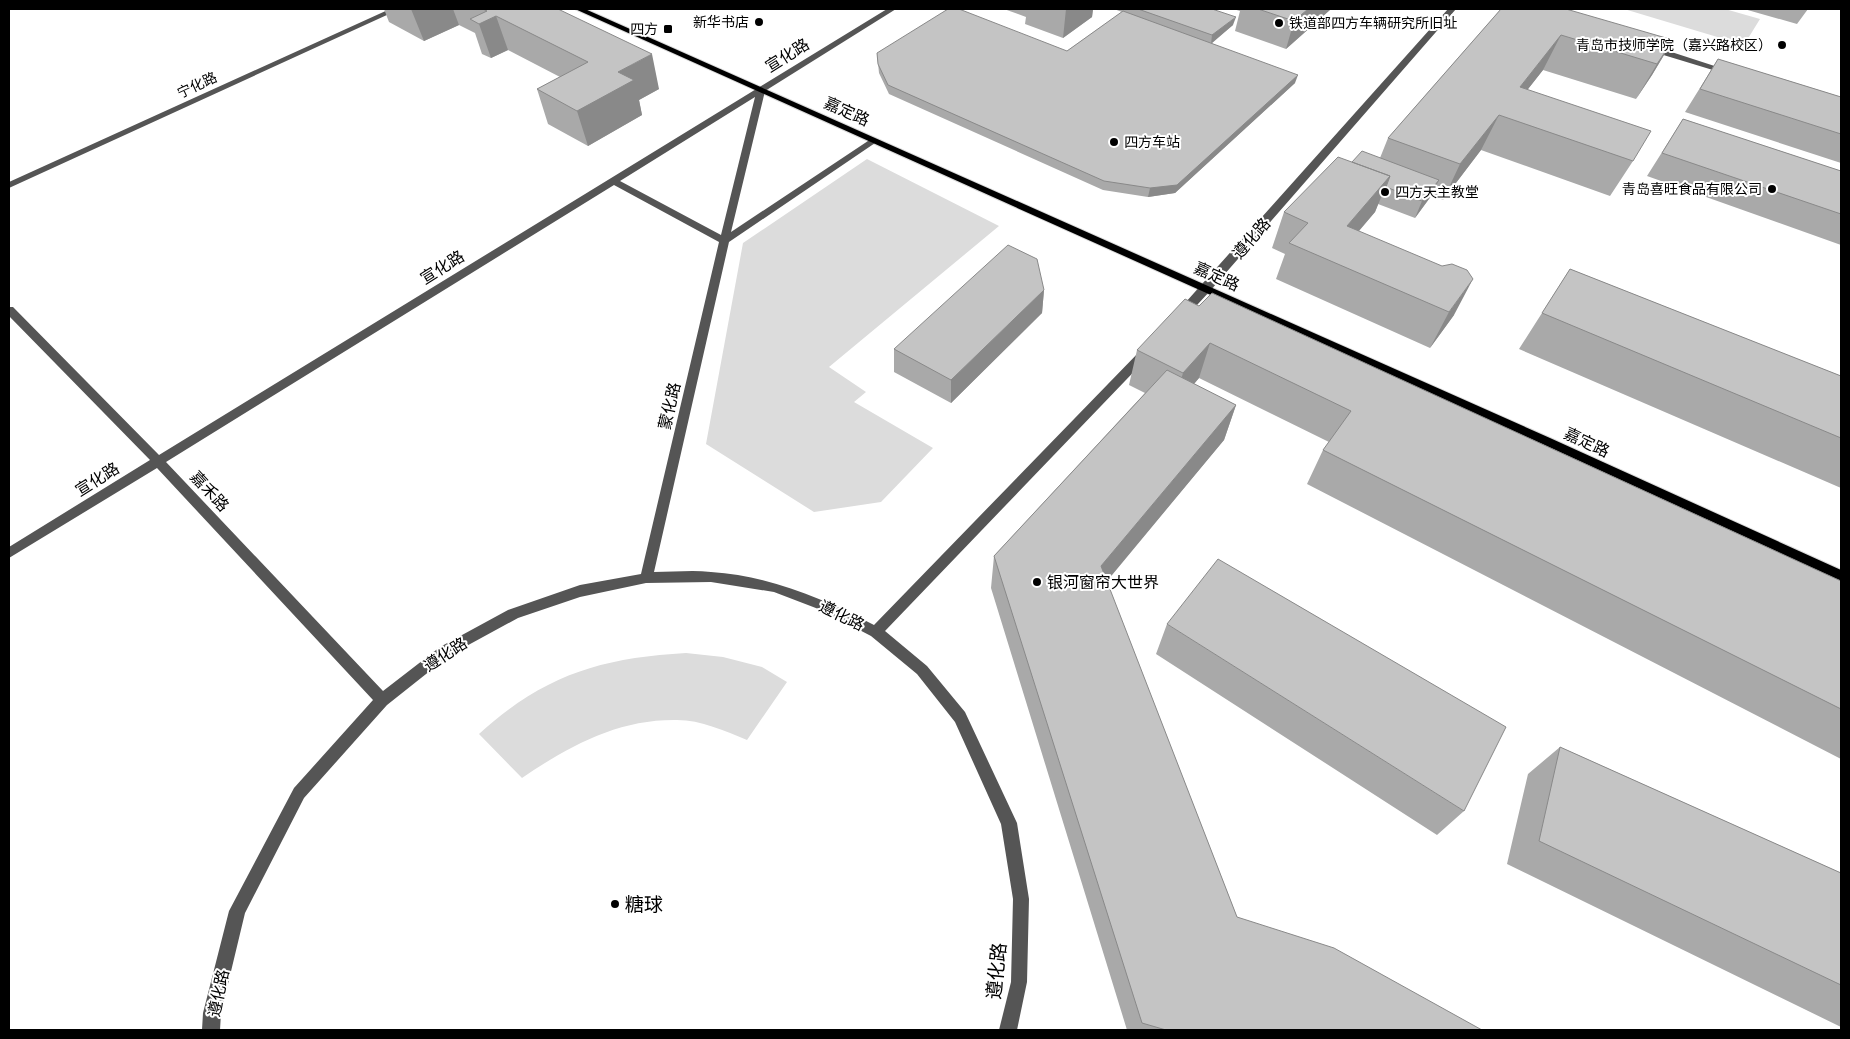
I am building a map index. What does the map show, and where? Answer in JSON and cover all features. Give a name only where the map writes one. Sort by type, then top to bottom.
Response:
[{"type":"main road","name":"嘉定路","points":[[578,9],[1546,441],[1841,576]]},
{"type":"street","name":"宁化路","points":[[9,185],[396,9]]},
{"type":"street","name":"宣化路","points":[[9,553],[892,9]]},
{"type":"street","name":"遵化路","points":[[1172,325],[1206,289],[1452,9]]},
{"type":"street","points":[[1645,46],[1738,75]]},
{"type":"street","name":"蒙化路","points":[[646,578],[761,90]]},
{"type":"street","points":[[614,180],[724,241],[874,140]]},
{"type":"street","name":"嘉禾路","points":[[9,310],[158,461],[382,700]]},
{"type":"street","name":"遵化路","points":[[876,632],[1151,346]]},
{"type":"street","name":"遵化路","points":[[211,1030],[212,1013],[237,911],[299,793],[382,700],[445,651],[513,614],[580,591],[646,578],[712,577],[774,587],[826,606],[876,632],[922,670],[960,717],[1009,823],[1021,899],[1019,982],[1008,1030]]},
{"type":"shaded area","points":[[1624,9],[1725,9],[1760,19],[1744,45]]},
{"type":"shaded area","points":[[867,159],[999,226],[829,367],[866,392],[854,402],[933,448],[881,502],[814,512],[706,444],[743,243]]},
{"type":"shaded area","points":[[686,653],[723,657],[762,667],[787,682],[747,740],[713,727],[686,720],[634,724],[614,729],[576,745],[522,778],[479,734],[527,697],[575,673],[627,659]]},
{"type":"building","points":[[483,9],[558,9],[652,54],[618,72],[634,80],[577,111],[537,89],[588,62],[496,16],[479,24],[470,19],[487,11]]},
{"type":"building","name":"四方车站","points":[[948,9],[959,9],[1067,51],[1123,11],[1298,75],[1177,185],[1150,188],[1104,181],[888,85],[878,64],[877,53]]},
{"type":"building","points":[[1138,9],[1212,9],[1236,17],[1212,35]]},
{"type":"building","points":[[1258,9],[1308,9],[1294,21]]},
{"type":"building","points":[[1501,9],[1566,9],[1673,40],[1657,64],[1561,35],[1520,87],[1651,131],[1633,161],[1499,115],[1460,164],[1388,138]]},
{"type":"building","points":[[1718,59],[1841,97],[1841,134],[1700,89]]},
{"type":"building","points":[[1683,119],[1841,171],[1841,214],[1662,153]]},
{"type":"building","points":[[1362,151],[1439,180],[1422,201],[1386,187],[1390,176],[1352,162]]},
{"type":"building","points":[[1338,157],[1390,176],[1347,226],[1442,266],[1452,264],[1467,270],[1473,279],[1449,312],[1289,243],[1308,223],[1284,212]]},
{"type":"building","points":[[1008,245],[1037,259],[1044,290],[951,380],[894,349]]},
{"type":"building","points":[[1570,269],[1841,376],[1841,438],[1542,313]]},
{"type":"building","points":[[1212,293],[1841,581],[1841,709],[1323,450],[1351,411],[1210,343],[1183,373],[1137,350],[1185,299],[1199,306]]},
{"type":"building","points":[[1167,370],[1236,405],[1101,566],[1237,917],[1334,948],[1482,1030],[1166,1030],[1142,1023],[994,556]]},
{"type":"building","points":[[1218,559],[1506,727],[1464,811],[1167,624]]},
{"type":"building","points":[[1560,747],[1841,873],[1841,985],[1539,841]]},
{"type":"place","name":"新华书店","points":[[759,22]]},
{"type":"place","name":"铁道部四方车辆研究所旧址","points":[[1279,23]]},
{"type":"place","name":"四方","points":[[668,29]]},
{"type":"place","name":"青岛市技师学院（嘉兴路校区）","points":[[1782,45]]},
{"type":"place","name":"四方车站","points":[[1114,142]]},
{"type":"place","name":"青岛喜旺食品有限公司","points":[[1772,189]]},
{"type":"place","name":"四方天主教堂","points":[[1385,192]]},
{"type":"place","name":"银河窗帘大世界","points":[[1037,582]]},
{"type":"place","name":"糖球","points":[[615,904]]}]
